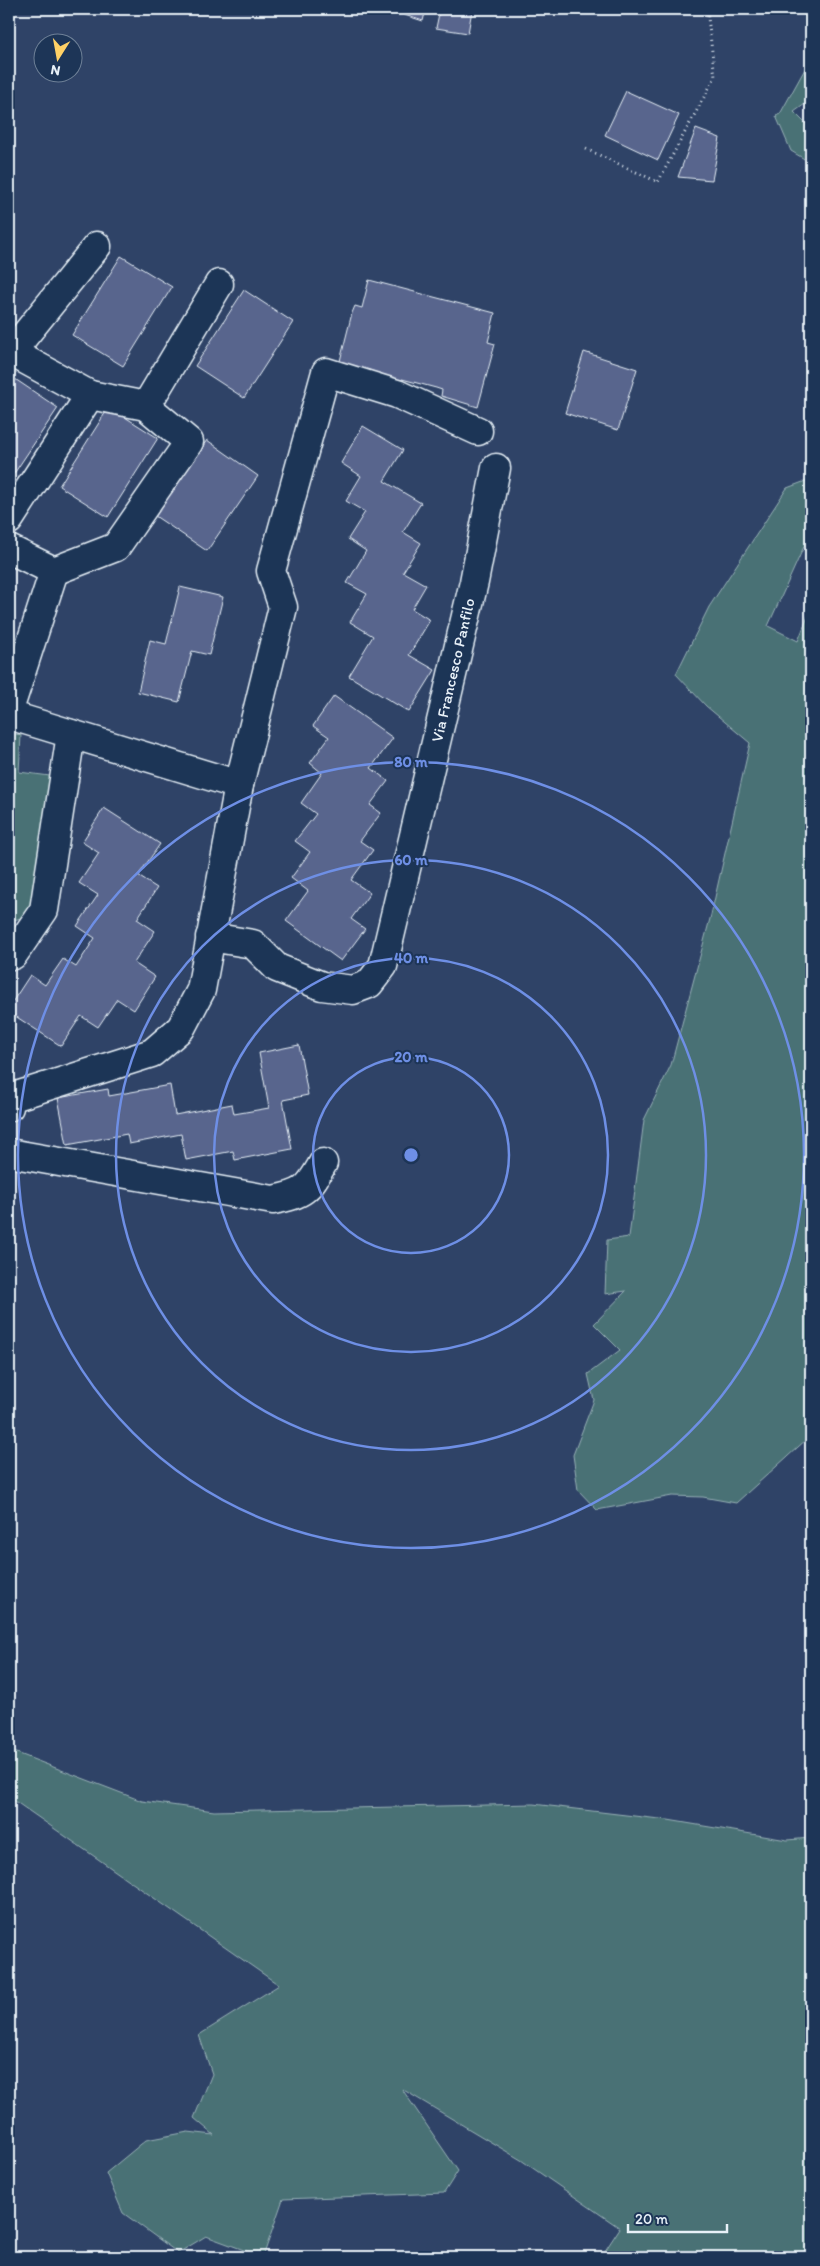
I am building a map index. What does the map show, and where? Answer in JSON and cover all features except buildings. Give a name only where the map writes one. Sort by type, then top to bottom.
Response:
[{"type":"street","points":[[9,549],[54,571],[116,547],[189,442],[146,406],[90,395],[10,354],[97,246]]},
{"type":"street","points":[[146,406],[219,284]]},
{"type":"street","points":[[9,1107],[10,1098],[152,1053],[181,1028],[201,990],[239,785],[283,607],[271,571],[326,372],[397,394],[478,431]]},
{"type":"street","points":[[9,520],[90,395]]},
{"type":"street","name":"Via Francesco Panfilo","points":[[210,937],[253,944],[277,968],[322,986],[353,990],[369,984],[383,966],[474,582],[496,468]]},
{"type":"street","points":[[9,710],[54,571]]},
{"type":"street","points":[[9,715],[239,785]]},
{"type":"street","points":[[13,955],[44,910],[71,734]]},
{"type":"street","points":[[9,1154],[272,1200],[293,1196],[310,1186],[323,1163]]},
{"type":"path","points":[[586,148],[658,182],[714,77],[707,9]]},
{"type":"green space","points":[[811,58],[811,108],[805,104],[794,112],[811,129],[811,163],[791,151],[776,116],[780,114]]},
{"type":"green space","points":[[811,479],[811,531],[768,626],[798,641],[811,609],[811,1422],[808,1438],[736,1503],[703,1497],[672,1496],[597,1510],[578,1490],[573,1455],[594,1400],[588,1374],[620,1350],[594,1324],[626,1291],[605,1294],[607,1240],[629,1237],[644,1120],[671,1065],[711,915],[750,743],[706,706],[676,674],[709,607],[787,488]]},
{"type":"green space","points":[[9,733],[21,735],[19,772],[50,776],[30,916],[9,921]]},
{"type":"green space","points":[[9,1750],[142,1801],[214,1811],[533,1804],[668,1820],[787,1840],[811,1838],[811,2257],[601,2257],[620,2228],[521,2160],[402,2089],[458,2171],[444,2193],[283,2199],[263,2257],[206,2236],[178,2253],[123,2213],[106,2173],[146,2140],[188,2132],[214,2135],[194,2118],[212,2074],[199,2035],[279,1985],[9,1797]]}]
